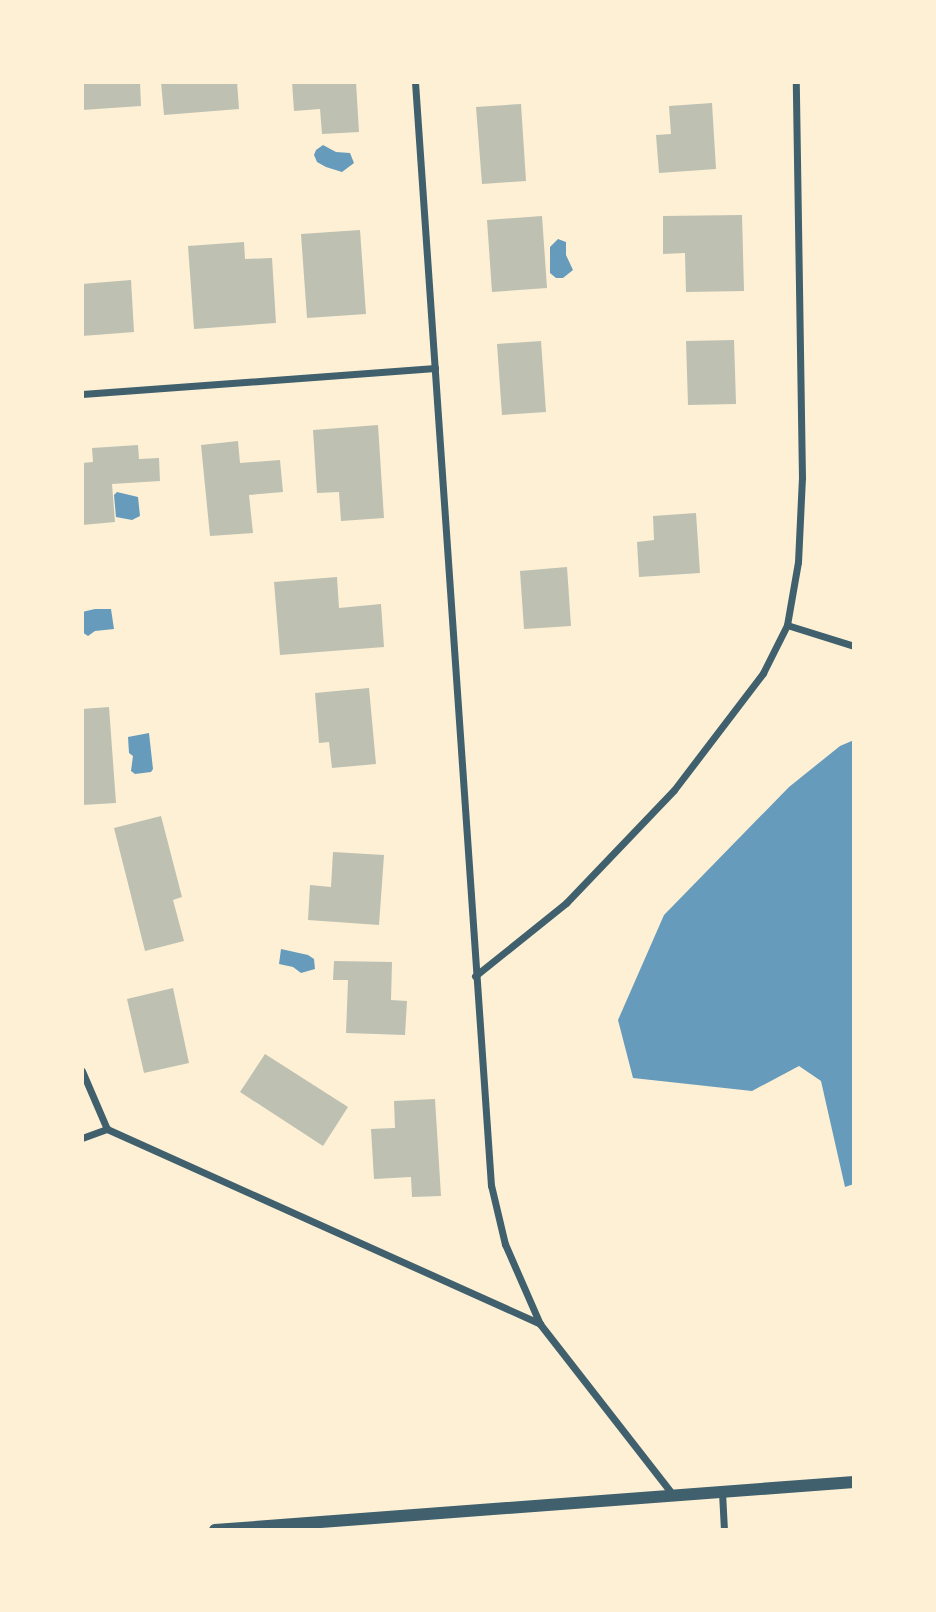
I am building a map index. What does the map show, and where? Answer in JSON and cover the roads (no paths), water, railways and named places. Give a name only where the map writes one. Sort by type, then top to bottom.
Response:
[{"type":"street","points":[[415,82],[491,1185],[505,1244],[540,1324],[673,1495]]},
{"type":"street","points":[[475,976],[566,903],[674,790],[763,673],[787,625],[798,562],[802,478],[796,82]]},
{"type":"street","points":[[82,394],[435,368]]},
{"type":"street","points":[[787,625],[854,646]]},
{"type":"street","points":[[82,1071],[107,1129],[540,1324]]},
{"type":"street","points":[[82,1138],[107,1129]]},
{"type":"street","points":[[215,1530],[854,1482]]},
{"type":"street","points":[[722,1492],[724,1530]]},
{"type":"water","points":[[323,145],[336,152],[350,153],[354,163],[342,172],[317,162],[314,155]]},
{"type":"water","points":[[558,239],[566,242],[566,255],[573,270],[563,278],[556,278],[550,273],[550,247]]},
{"type":"water","points":[[117,492],[138,497],[140,516],[132,520],[116,517],[114,495]]},
{"type":"water","points":[[111,609],[114,629],[95,631],[88,636],[82,632],[82,612]]},
{"type":"water","points":[[149,733],[153,769],[151,772],[135,774],[131,771],[133,756],[129,753],[128,737]]},
{"type":"water","points":[[854,740],[854,1184],[845,1187],[821,1081],[799,1066],[752,1091],[633,1078],[618,1020],[664,915],[789,787],[840,746]]},
{"type":"water","points":[[281,949],[308,955],[314,959],[315,969],[301,973],[293,967],[279,964]]}]
